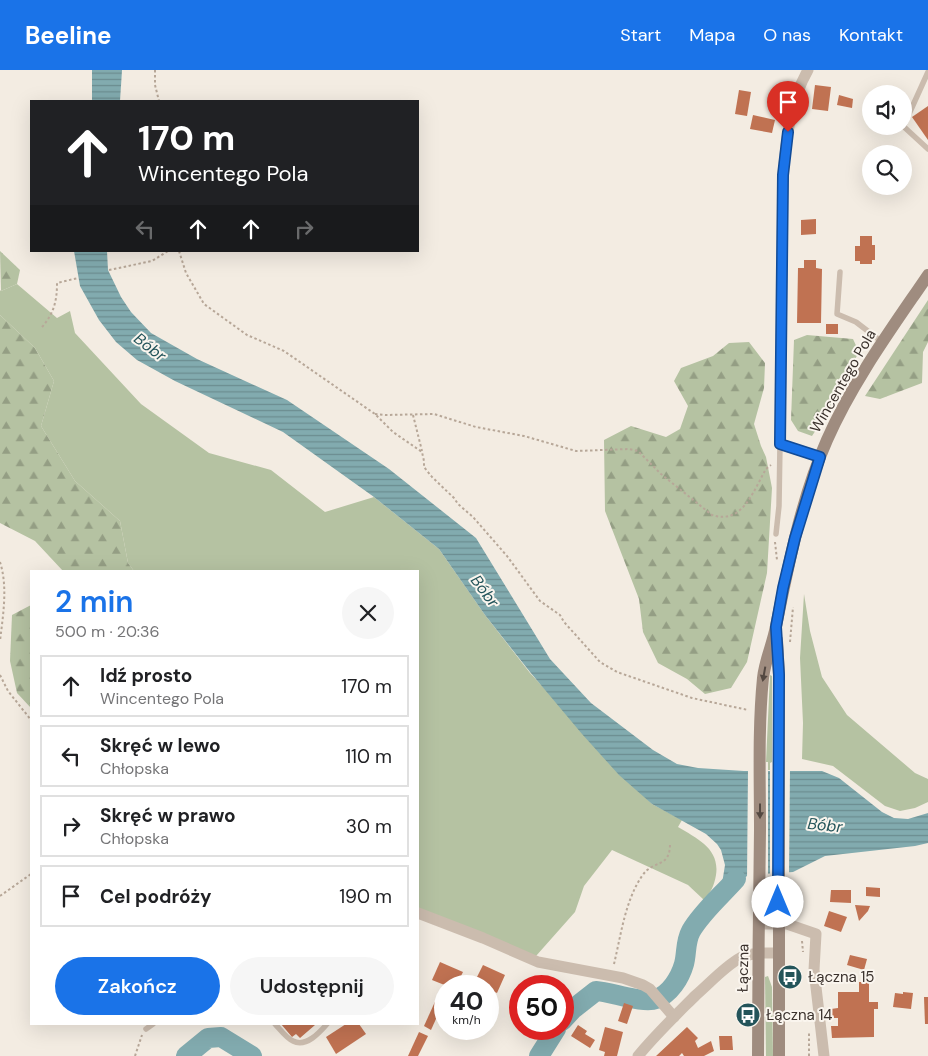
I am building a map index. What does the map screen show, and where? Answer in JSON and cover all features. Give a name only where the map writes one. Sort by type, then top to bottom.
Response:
[{"type":"main road","name":"Wincentego Pola","points":[[776,627],[795,538],[820,457],[839,415],[882,342],[928,276]]},
{"type":"main road","name":"Łączna","points":[[758,1056],[760,762],[764,675],[776,627]]},
{"type":"main road","points":[[776,627],[779,675],[779,1056]]},
{"type":"street","points":[[808,70],[795,102],[788,132],[783,175],[780,444],[820,457]]},
{"type":"street","points":[[419,913],[538,962],[634,981],[650,989],[674,1016]]},
{"type":"street","points":[[760,924],[787,924],[816,934],[814,970],[824,1056]]},
{"type":"street","points":[[638,1056],[674,1016],[738,960],[753,953],[778,953]]},
{"type":"lane","points":[[912,108],[928,72]]},
{"type":"lane","points":[[912,134],[928,149]]},
{"type":"lane","points":[[840,272],[837,314],[856,322],[882,342]]},
{"type":"lane","points":[[776,534],[779,506],[780,444]]},
{"type":"lane","points":[[146,1029],[151,1025]]},
{"type":"lane","points":[[276,1025],[292,1041],[301,1044],[320,1032],[326,1025]]},
{"type":"path","points":[[155,70],[155,85],[159,100]]},
{"type":"path","points":[[109,270],[152,261],[166,252]]},
{"type":"path","points":[[179,252],[186,273],[204,304],[247,334],[284,351],[375,414],[393,432],[422,452]]},
{"type":"path","points":[[42,327],[54,310],[57,283],[78,278]]},
{"type":"path","points":[[375,414],[386,416],[434,414],[476,427],[524,436],[576,452],[629,449],[638,451],[661,474],[712,514],[720,517],[729,517],[745,506],[766,469],[779,458]]},
{"type":"path","points":[[413,415],[424,467],[432,478],[473,517],[516,567],[540,601],[560,615],[600,662],[617,672],[692,698],[751,711]]},
{"type":"path","points":[[776,534],[777,560],[780,560]]},
{"type":"path","points":[[0,562],[4,583],[0,641]]},
{"type":"path","points":[[790,642],[793,604]]},
{"type":"path","points":[[0,675],[8,691],[30,719]]},
{"type":"path","points":[[612,976],[630,902],[640,878],[646,870],[667,860],[670,854],[670,844]]},
{"type":"path","points":[[0,896],[30,875]]},
{"type":"path","points":[[135,1056],[146,1029]]},
{"type":"green space","points":[[0,251],[20,270],[17,284],[1,291]]},
{"type":"green space","points":[[17,284],[57,318],[70,311],[75,333],[141,404],[209,453],[271,470],[325,512],[374,497],[439,549],[485,615],[530,673],[652,804],[682,820],[678,827],[700,841],[711,852],[715,858],[716,875],[712,889],[704,900],[688,885],[612,850],[584,886],[575,912],[536,956],[419,909],[419,570],[133,570],[128,563],[120,521],[75,481],[41,426],[54,381],[35,348],[0,315],[1,291]]},
{"type":"green space","points":[[928,300],[928,342],[923,352],[922,383],[880,399],[865,396]]},
{"type":"green space","points":[[0,315],[35,348],[54,381],[41,426],[75,481],[120,521],[128,563],[133,570],[62,570],[35,541],[0,523]]},
{"type":"green space","points":[[807,335],[853,339],[859,352],[812,436],[798,431],[791,420],[794,340]]},
{"type":"green space","points":[[749,342],[765,363],[764,388],[754,424],[766,457],[772,488],[767,573],[747,662],[731,688],[705,694],[687,679],[658,663],[643,632],[639,599],[605,511],[604,440],[631,426],[666,437],[680,429],[688,406],[674,381],[681,368],[713,356],[729,343]]},
{"type":"green space","points":[[804,594],[810,631],[822,677],[847,715],[915,773],[928,779],[928,802],[915,808],[900,811],[885,806],[833,766],[802,759],[803,723],[800,658]]},
{"type":"green space","points":[[30,606],[30,707],[17,693],[10,661],[12,615]]},
{"type":"green space","points":[[770,675],[772,676],[772,762],[770,763],[770,770],[768,770],[768,762],[766,762]]},
{"type":"green space","points":[[768,976],[772,987],[773,1056],[766,1056],[765,977]]},
{"type":"water","points":[[92,70],[122,70],[120,100],[92,100]]},
{"type":"water","name":"Bóbr","points":[[74,252],[107,252],[108,270],[121,297],[131,312],[151,333],[197,359],[287,400],[389,469],[476,538],[550,659],[591,703],[653,750],[677,764],[698,768],[744,771],[822,771],[839,778],[882,812],[894,818],[908,819],[928,813],[928,843],[825,856],[793,872],[748,875],[720,901],[716,898],[721,890],[725,865],[721,850],[717,844],[706,834],[652,804],[619,775],[530,672],[485,615],[439,549],[374,497],[283,432],[175,381],[137,360],[116,342],[99,320],[80,286]]},
{"type":"pier","points":[[768,768],[768,876],[749,877],[747,879],[748,769]]},
{"type":"pier","points":[[770,768],[790,768],[789,875],[770,876]]},
{"type":"building","points":[[815,85],[831,87],[828,111],[812,109]]},
{"type":"building","points":[[739,90],[751,92],[747,116],[735,114]]},
{"type":"building","points":[[839,95],[853,99],[852,108],[837,105]]},
{"type":"building","points":[[928,106],[928,140],[912,117]]},
{"type":"building","points":[[753,115],[775,120],[772,133],[750,129]]},
{"type":"building","points":[[816,219],[816,234],[801,235],[801,220]]},
{"type":"building","points":[[860,236],[872,236],[872,245],[875,245],[875,260],[872,260],[872,264],[860,264],[860,261],[855,261],[855,246],[860,246]]},
{"type":"building","points":[[804,260],[816,260],[816,268],[822,269],[821,323],[797,323],[798,268],[804,268]]},
{"type":"building","points":[[826,324],[838,324],[838,334],[826,334]]},
{"type":"building","points":[[866,887],[880,888],[880,897],[866,896]]},
{"type":"building","points":[[831,890],[851,890],[851,903],[830,902]]},
{"type":"building","points":[[855,905],[870,906],[859,921]]},
{"type":"building","points":[[829,911],[847,917],[841,932],[824,926]]},
{"type":"building","points":[[850,955],[867,959],[864,970],[847,965]]},
{"type":"building","points":[[440,962],[463,972],[462,975],[434,975]]},
{"type":"building","points":[[483,965],[505,975],[499,988],[499,975],[478,975]]},
{"type":"building","points":[[859,982],[869,982],[869,1002],[878,1002],[878,1009],[874,1009],[874,1037],[832,1038],[831,1026],[838,1026],[838,1018],[831,1018],[831,1009],[838,1008],[838,992],[859,992]]},
{"type":"building","points":[[903,992],[913,993],[911,1009],[893,1007],[895,993],[903,994]]},
{"type":"building","points":[[924,997],[928,997],[928,1024],[925,1024]]},
{"type":"building","points":[[624,1003],[633,1006],[627,1024],[618,1021]]},
{"type":"building","points":[[434,1004],[434,1023],[431,1030],[424,1026]]},
{"type":"building","points":[[282,1025],[315,1025],[300,1038],[296,1034],[292,1037]]},
{"type":"building","points":[[344,1025],[360,1025],[366,1034],[336,1054],[326,1037]]},
{"type":"building","points":[[578,1025],[587,1031],[585,1034],[595,1040],[590,1048],[574,1038],[574,1031]]},
{"type":"building","points":[[605,1027],[623,1032],[617,1056],[604,1056],[605,1052],[599,1050]]},
{"type":"building","points":[[687,1027],[698,1038],[695,1041],[698,1048],[711,1041],[714,1051],[704,1056],[684,1056],[682,1053],[679,1056],[656,1056]]},
{"type":"building","points":[[419,1032],[428,1036],[418,1056],[408,1056]]},
{"type":"building","points":[[719,1036],[732,1036],[733,1050],[720,1050]]},
{"type":"waterway","points":[[574,1008],[596,991],[644,1000],[661,997],[677,980],[685,960],[688,939],[695,924],[736,879]]},
{"type":"waterway","points":[[186,1056],[208,1038],[221,1037],[252,1056]]},
{"type":"waterway","points":[[539,1056],[549,1040]]},
{"type":"place","name":"Łączna 15","points":[[790,977]]},
{"type":"place","name":"Łączna 14","points":[[748,1015]]},
{"type":"route","points":[[778,902],[779,675],[776,627],[795,538],[810,484],[820,457],[780,444],[783,175],[788,132]]}]
